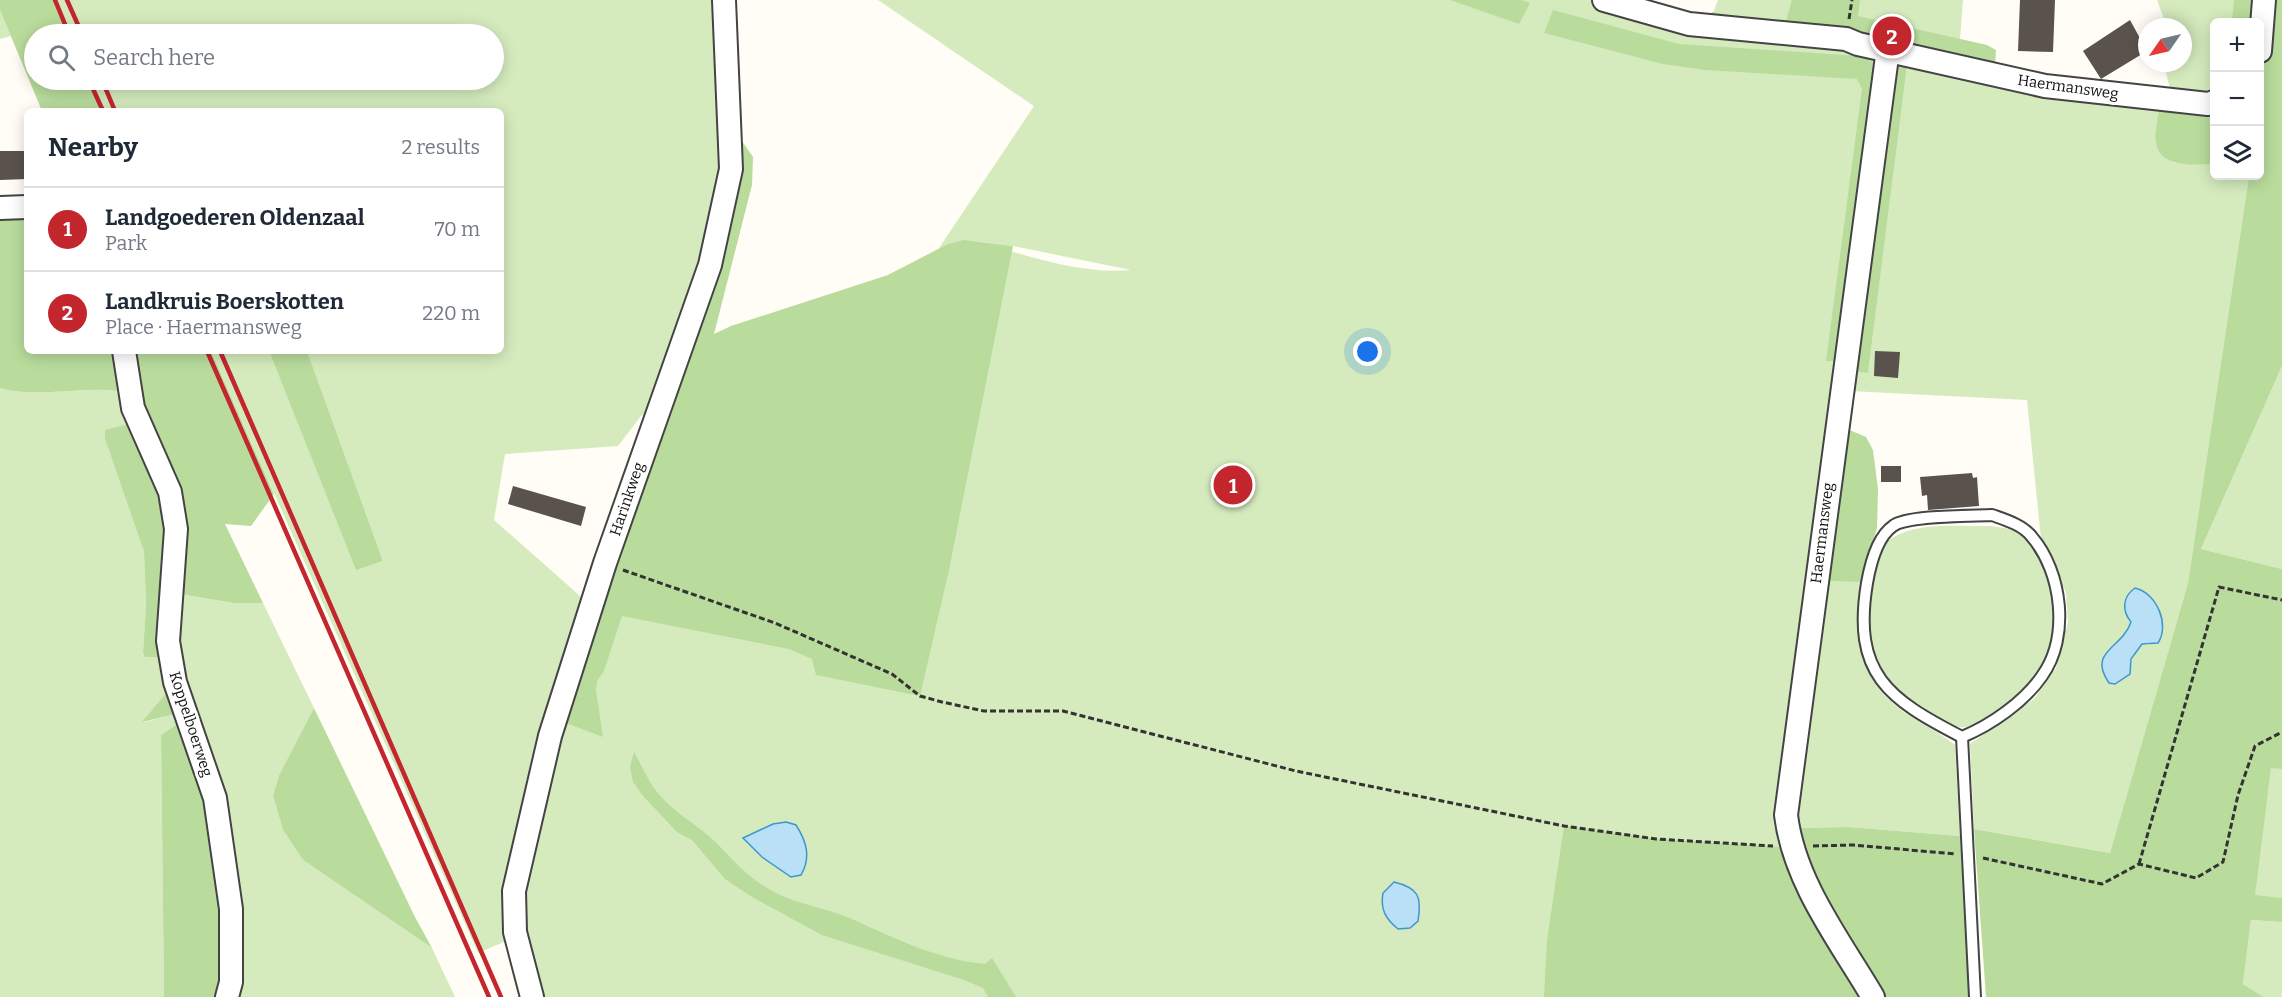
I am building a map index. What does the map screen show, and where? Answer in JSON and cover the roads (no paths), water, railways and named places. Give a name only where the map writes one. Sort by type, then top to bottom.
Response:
[{"type":"street","name":"Harinkweg","points":[[532,997],[515,932],[514,891],[550,736],[604,563],[710,265],[731,169],[724,0]]},
{"type":"street","name":"Haermansweg","points":[[1605,0],[1689,24],[1846,39],[2045,87],[2210,103]]},
{"type":"street","points":[[2262,18],[2264,0]]},
{"type":"street","name":"Haermansweg","points":[[1873,997],[1815,899],[1791,847],[1786,815],[1888,49]]},
{"type":"street","points":[[0,208],[24,207]]},
{"type":"street","name":"Koppelboerweg","points":[[124,354],[133,408],[170,492],[176,529],[168,641],[175,682],[215,798],[231,909],[231,982],[227,997]]},
{"type":"lane","points":[[1992,515],[2012,522],[2031,535],[2045,555],[2056,584],[2059,618],[2054,649],[2044,675],[2026,695],[1977,731],[1962,737],[1916,712],[1889,692],[1871,667],[1864,638],[1863,607],[1870,566],[1893,525],[1912,520],[1992,515]]},
{"type":"lane","points":[[1962,737],[1975,997]]},
{"type":"water","points":[[2135,588],[2150,596],[2155,603],[2162,619],[2161,636],[2158,643],[2142,644],[2131,659],[2130,674],[2115,684],[2109,683],[2103,672],[2102,664],[2108,651],[2127,631],[2131,622],[2126,613],[2125,604]]},
{"type":"water","points":[[786,822],[796,825],[803,838],[807,856],[801,875],[791,877],[762,857],[743,838],[773,824]]},
{"type":"water","points":[[1394,882],[1409,887],[1419,900],[1418,921],[1410,928],[1398,929],[1387,918],[1383,909],[1383,893]]},
{"type":"railway","points":[[55,0],[65,24]]},
{"type":"railway","points":[[67,0],[78,24]]},
{"type":"railway","points":[[94,90],[102,108]]},
{"type":"railway","points":[[106,90],[114,108]]},
{"type":"railway","points":[[208,354],[489,997]]},
{"type":"railway","points":[[221,354],[501,997]]},
{"type":"place","name":"Landkruis Boerskotten","points":[[1892,36]]},
{"type":"place","name":"Landgoederen Oldenzaal","points":[[1233,485]]}]
